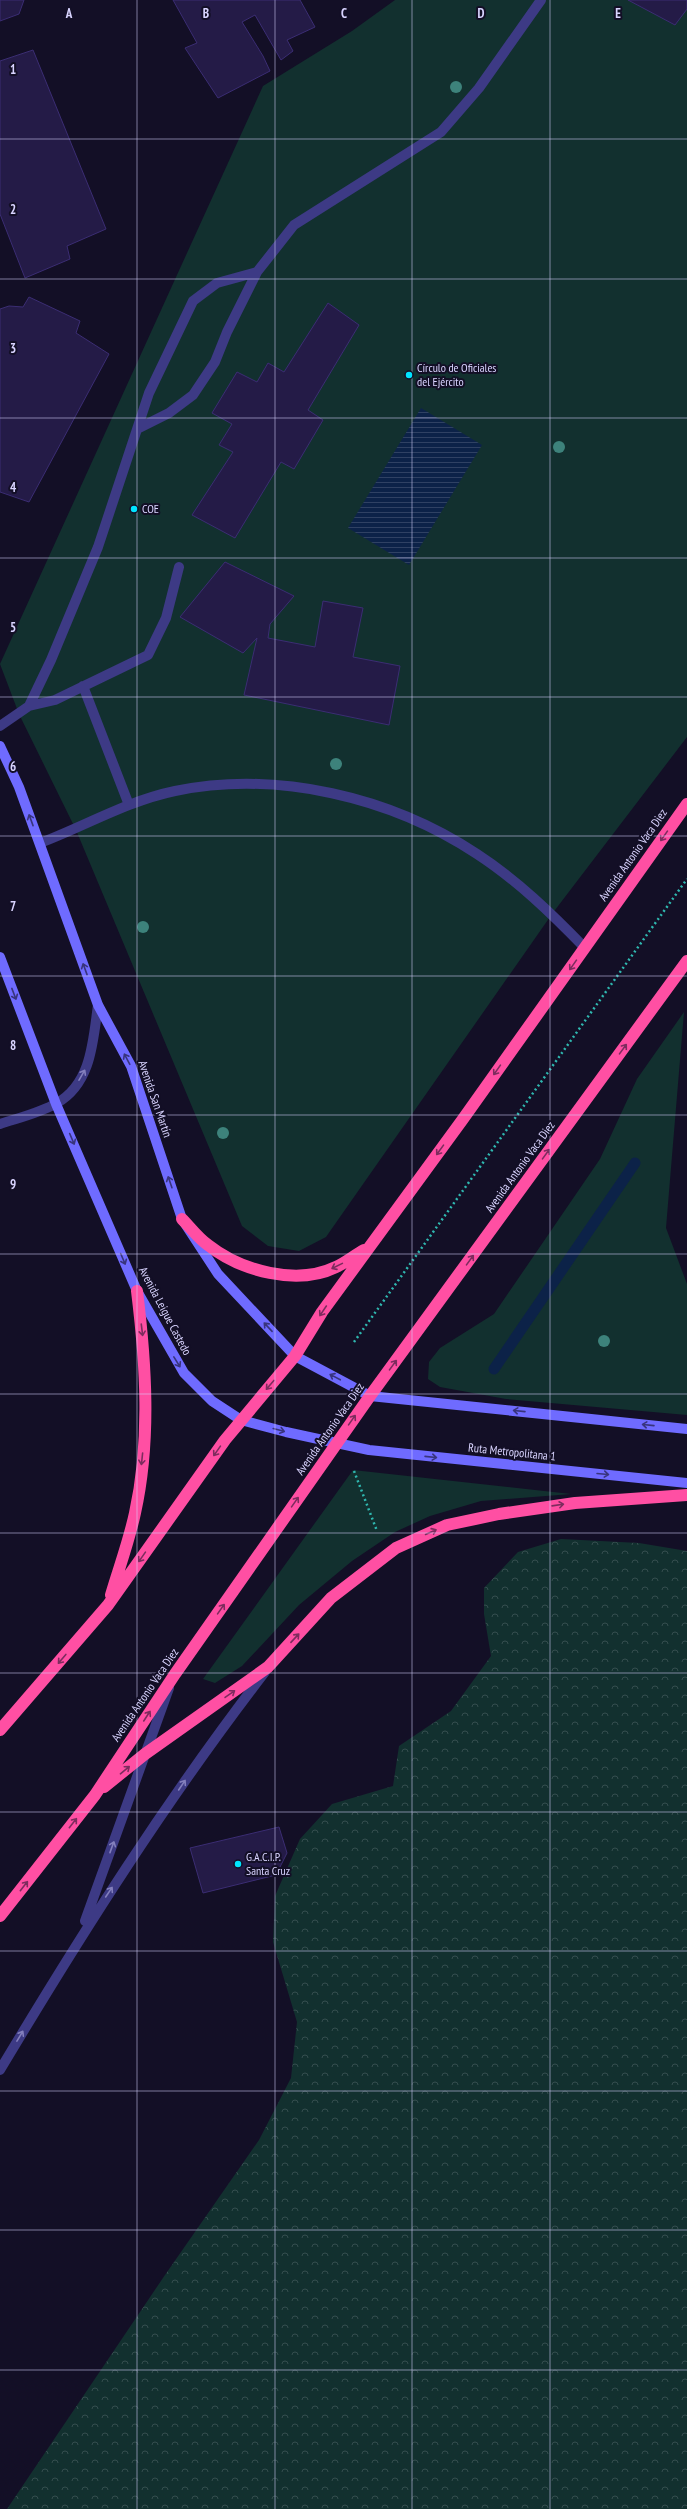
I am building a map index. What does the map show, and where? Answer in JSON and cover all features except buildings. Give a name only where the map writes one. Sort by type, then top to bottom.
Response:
[{"type":"highway","name":"Avenida Antonio Vaca Diez","points":[[0,1730],[108,1605],[241,1420],[295,1356],[322,1312],[687,804]]},
{"type":"highway","name":"Avenida Antonio Vaca Diez","points":[[0,1916],[95,1795],[175,1674],[335,1444],[687,961]]},
{"type":"highway","points":[[182,1219],[207,1245],[226,1257],[256,1270],[300,1276],[335,1268],[370,1246]]},
{"type":"highway","points":[[108,1605],[135,1513],[143,1456],[145,1352],[137,1291]]},
{"type":"highway","points":[[95,1795],[145,1754],[268,1667],[331,1598],[396,1548],[447,1525],[499,1514],[575,1503],[687,1495]]},
{"type":"main road","name":"Avenida San Martín","points":[[0,746],[19,787],[98,1006],[131,1066],[182,1219],[218,1274],[295,1356],[370,1396]]},
{"type":"main road","points":[[0,957],[56,1104]]},
{"type":"main road","name":"Avenida Leigue Castedo","points":[[56,1104],[137,1291],[184,1373],[212,1401],[241,1420],[335,1444]]},
{"type":"main road","points":[[370,1396],[687,1429]]},
{"type":"main road","name":"Ruta Metropolitana 1","points":[[335,1444],[502,1465],[687,1482]]},
{"type":"street","points":[[139,428],[169,413],[194,395],[215,362],[227,332],[257,272],[294,225],[442,132],[479,88],[541,0]]},
{"type":"street","points":[[29,706],[51,660],[98,547],[139,428],[149,393],[193,301],[217,283],[257,272]]},
{"type":"street","points":[[0,726],[29,706],[55,700],[148,655],[166,618],[179,567]]},
{"type":"street","points":[[84,686],[129,805]]},
{"type":"street","points":[[40,844],[76,830],[82,824],[129,805],[174,792],[219,784],[295,786],[368,803],[439,831],[477,854],[519,885],[585,948]]},
{"type":"street","points":[[0,1124],[56,1104],[72,1091],[83,1075],[91,1057],[98,1006]]},
{"type":"street","points":[[0,2070],[80,1936],[209,1744],[268,1667]]},
{"type":"street","points":[[80,1936],[175,1674]]},
{"type":"path","points":[[354,1342],[687,879]]},
{"type":"path","points":[[353,1470],[386,1555]]},
{"type":"green space","name":"Círculo de Oficiales del Ejército","points":[[395,0],[687,0],[687,737],[552,914],[326,1237],[299,1251],[268,1246],[242,1226],[76,830],[19,714],[0,664],[263,86],[352,31]]},
{"type":"green space","points":[[684,1012],[666,1228],[687,1284],[687,1415],[506,1399],[440,1387],[428,1379],[429,1362],[440,1348],[494,1314],[600,1159],[637,1079]]},
{"type":"green space","points":[[353,1470],[571,1494],[481,1501],[430,1516],[395,1532],[352,1561],[299,1605],[242,1666],[215,1683],[203,1679]]},
{"type":"green space","points":[[561,1539],[639,1543],[687,1551],[687,2509],[7,2509],[165,2275],[259,2140],[291,2078],[297,2022],[273,1942],[275,1896],[300,1839],[332,1804],[393,1786],[399,1746],[451,1711],[491,1656],[484,1614],[484,1588],[518,1552]]},
{"type":"water","points":[[421,408],[482,445],[409,565],[348,528]]},
{"type":"waterway","points":[[494,1369],[635,1163]]},
{"type":"place","name":"Círculo de Oficiales del Ejército","points":[[409,375]]},
{"type":"place","name":"COE","points":[[134,509]]},
{"type":"place","name":"G.A.C.I.P. Santa Cruz","points":[[238,1864]]}]
